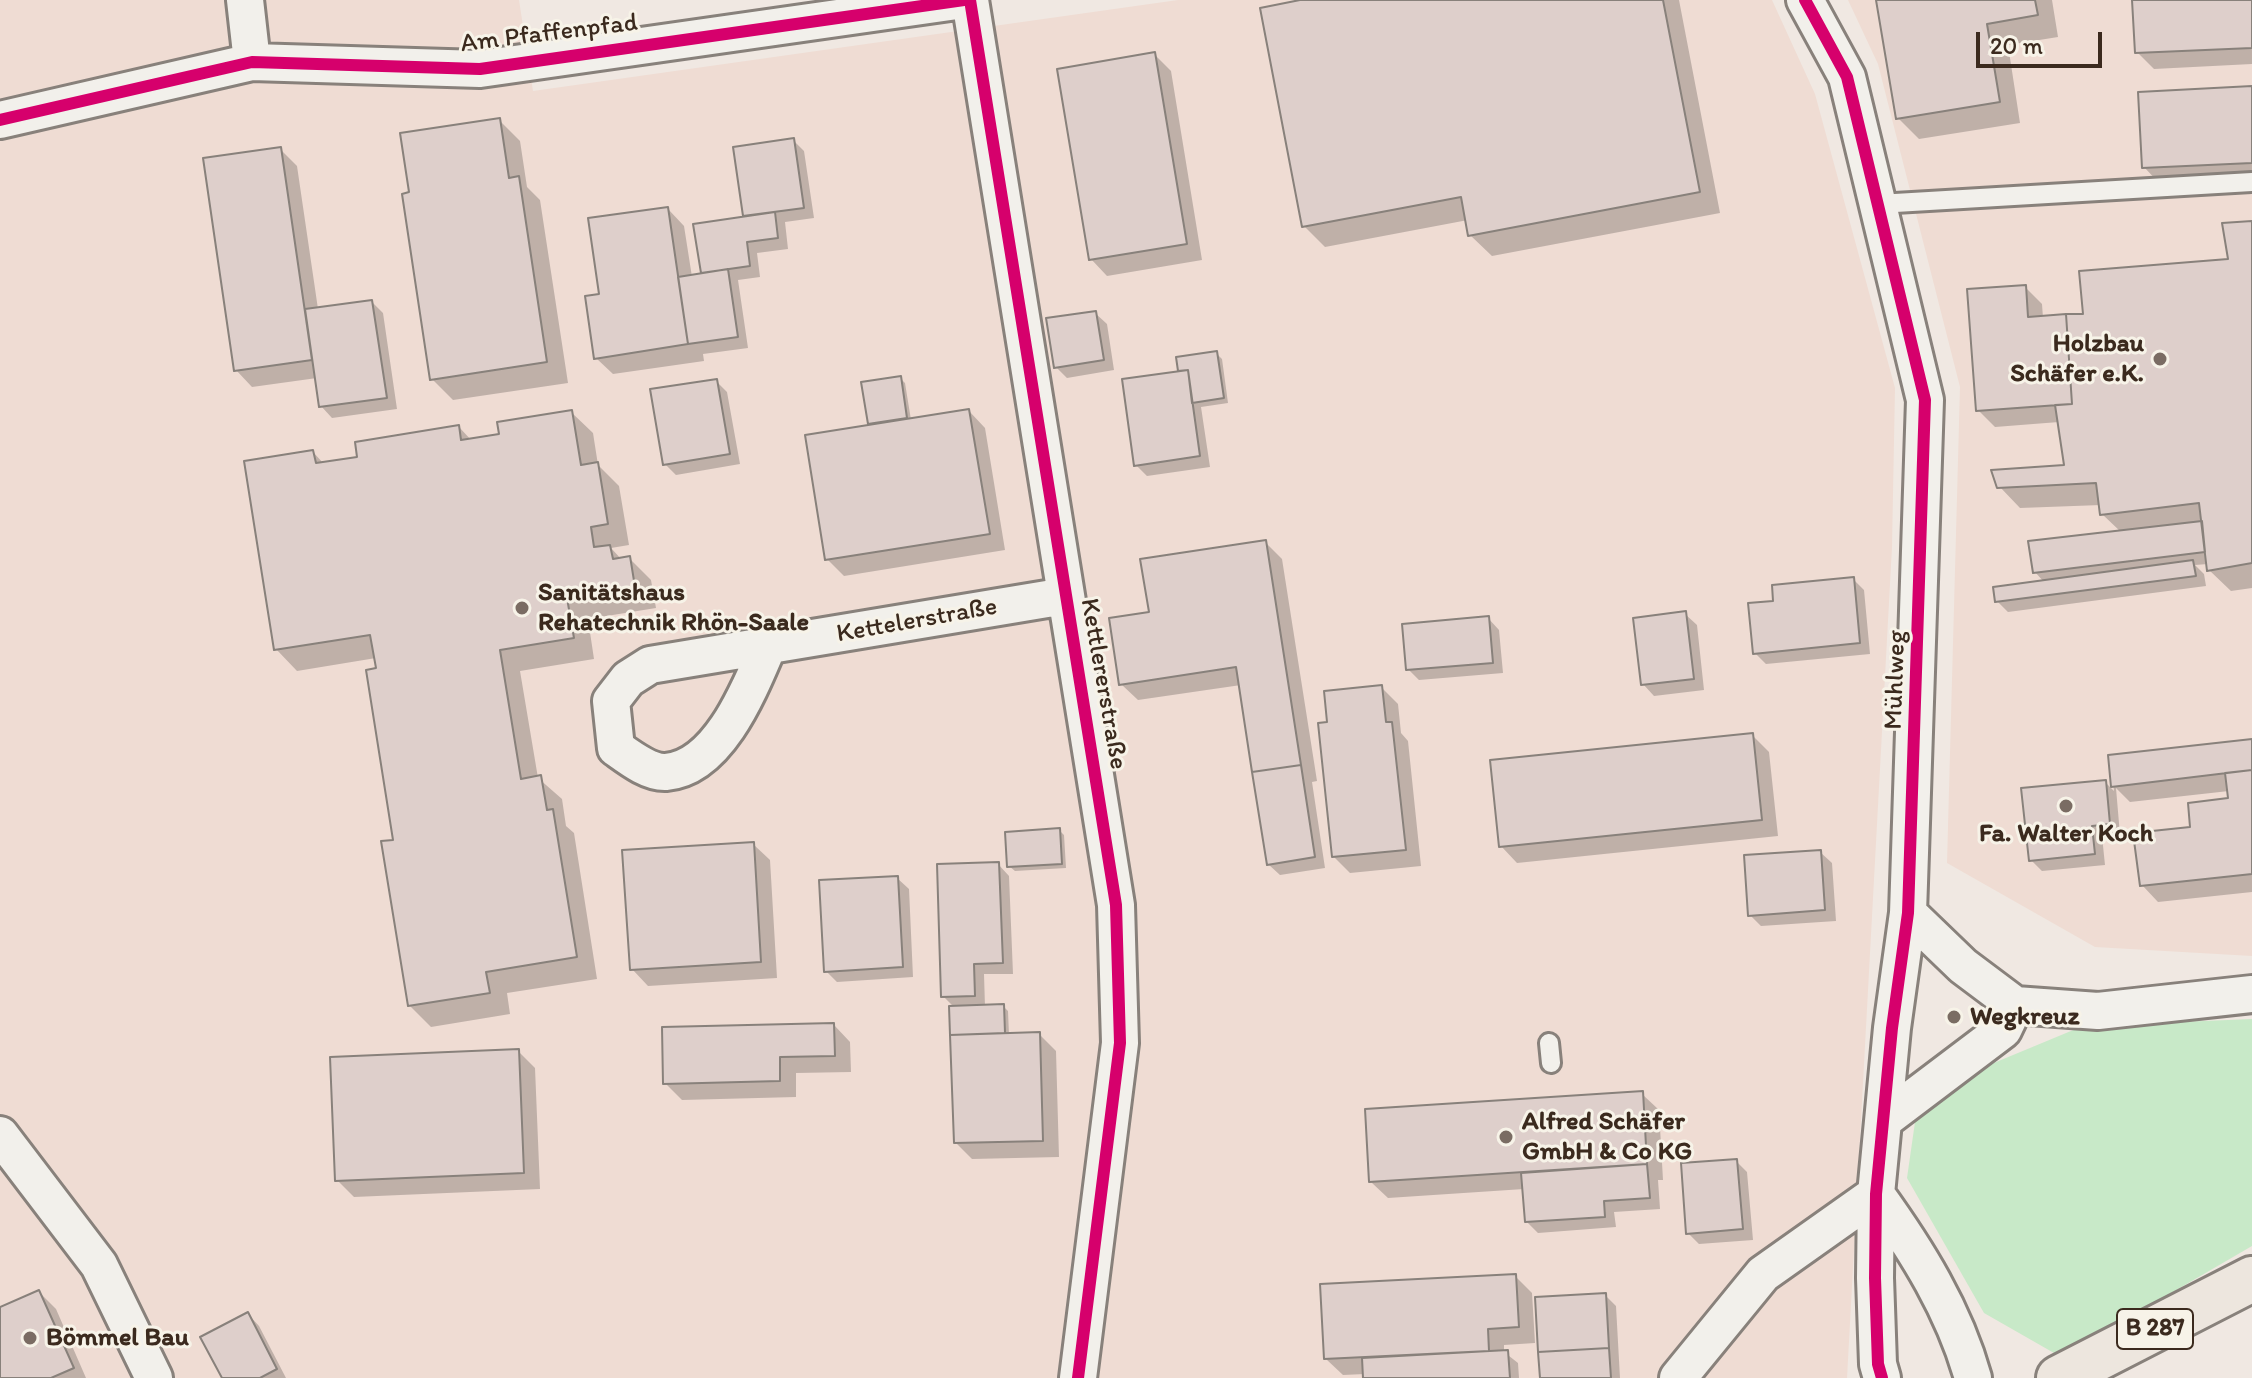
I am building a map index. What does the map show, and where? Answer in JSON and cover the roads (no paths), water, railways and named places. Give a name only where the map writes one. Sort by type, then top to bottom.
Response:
[{"type":"main road","name":"B 287","points":[[2059,1378],[2252,1279]]},
{"type":"street","points":[[245,0],[252,62]]},
{"type":"street","name":"Am Pfaffenpfad","points":[[0,120],[252,62],[480,69],[964,0]]},
{"type":"street","name":"Kettlererstraße","points":[[970,0],[1065,596],[1089,722],[1116,905],[1120,1043],[1078,1378]]},
{"type":"street","name":"Mühlweg","points":[[1805,0],[1847,77],[1925,400],[1908,913],[1876,1194],[1877,1335],[1882,1378]]},
{"type":"street","name":"Kettelerstraße","points":[[768,646],[1065,596]]},
{"type":"street","points":[[1908,913],[1963,966],[2015,1005],[2098,1011],[2252,994]]},
{"type":"street","points":[[1884,1120],[2003,1030],[2015,1005]]},
{"type":"street","points":[[0,1135],[99,1265],[154,1378]]},
{"type":"street","points":[[1678,1378],[1763,1274],[1876,1194],[1912,1243],[1961,1338],[1973,1378]]},
{"type":"lane","points":[[1878,204],[2252,182]]},
{"type":"lane","points":[[1549,1043],[1551,1063]]},
{"type":"place","name":"Holzbau Schäfer e.K.","points":[[2160,359]]},
{"type":"place","name":"Sanitätshaus Rehatechnik Rhön-Saale","points":[[522,608]]},
{"type":"place","name":"Fa. Walter Koch","points":[[2066,806]]},
{"type":"place","name":"Wegkreuz","points":[[1954,1017]]},
{"type":"place","name":"Alfred Schäfer GmbH & Co KG","points":[[1506,1137]]},
{"type":"place","name":"Bömmel Bau","points":[[30,1338]]}]
